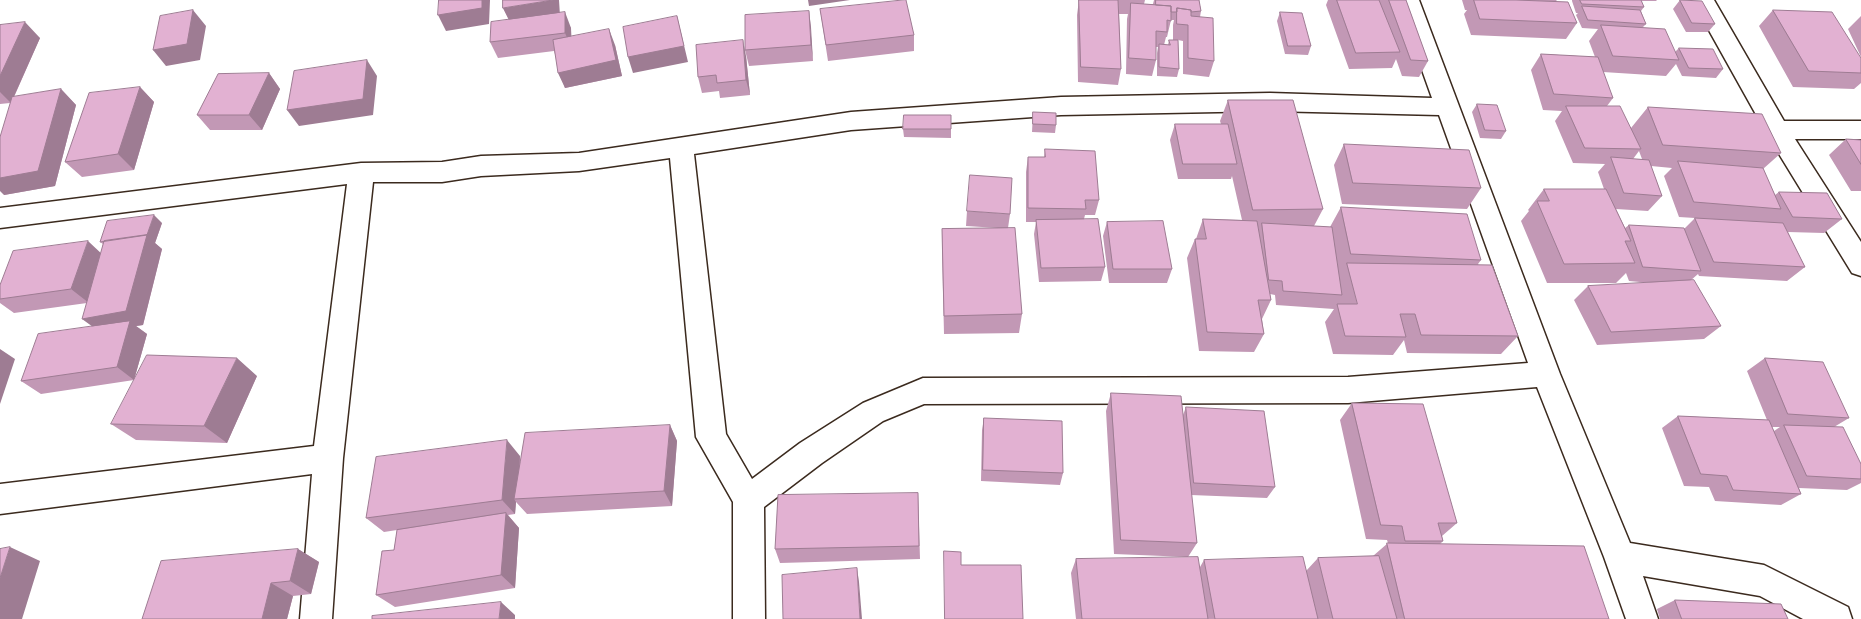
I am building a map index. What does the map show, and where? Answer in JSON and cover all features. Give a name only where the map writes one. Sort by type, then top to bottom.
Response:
[{"type":"street","points":[[1408,0],[1546,374],[1620,556],[1642,619]]},
{"type":"street","points":[[1703,0],[1777,130],[1861,265]]},
{"type":"street","points":[[0,218],[361,173],[442,172],[481,166],[579,162],[851,121],[1061,106],[1270,102],[1449,107]]},
{"type":"street","points":[[1777,130],[1861,130]]},
{"type":"street","points":[[681,148],[710,437],[748,500],[749,619]]},
{"type":"street","points":[[316,619],[328,458],[361,173]]},
{"type":"street","points":[[748,500],[811,453],[873,412],[924,391],[1348,390],[1546,374]]},
{"type":"street","points":[[0,499],[328,458]]},
{"type":"street","points":[[1620,556],[1764,581],[1836,619]]},
{"type":"building","points":[[439,0],[482,0],[482,8],[438,15]]},
{"type":"building","points":[[503,0],[553,0],[503,8]]},
{"type":"building","points":[[906,0],[914,35],[826,45],[820,9]]},
{"type":"building","points":[[1079,0],[1118,0],[1121,69],[1081,67]]},
{"type":"building","points":[[1156,0],[1199,0],[1201,11],[1191,12],[1191,10],[1177,8],[1177,12],[1171,12],[1171,6],[1156,5]]},
{"type":"building","points":[[1337,0],[1379,0],[1400,52],[1356,53]]},
{"type":"building","points":[[1389,0],[1406,0],[1428,61],[1411,60]]},
{"type":"building","points":[[1474,0],[1568,2],[1577,23],[1480,19]]},
{"type":"building","points":[[1580,0],[1641,0],[1644,7],[1582,4]]},
{"type":"building","points":[[1680,0],[1702,1],[1715,24],[1692,23]]},
{"type":"building","points":[[1131,3],[1171,6],[1171,21],[1167,20],[1167,32],[1156,31],[1156,60],[1129,58]]},
{"type":"building","points":[[1582,6],[1640,10],[1646,24],[1588,20]]},
{"type":"building","points":[[1177,8],[1191,10],[1191,16],[1213,18],[1214,61],[1188,58],[1188,25],[1177,24]]},
{"type":"building","points":[[193,10],[187,44],[153,50],[160,16]]},
{"type":"building","points":[[1773,10],[1832,12],[1861,58],[1861,73],[1809,71]]},
{"type":"building","points":[[809,11],[811,45],[745,50],[745,15]]},
{"type":"building","points":[[565,12],[565,33],[490,42],[491,22]]},
{"type":"building","points":[[1280,12],[1302,13],[1311,46],[1288,46]]},
{"type":"building","points":[[677,16],[684,46],[628,57],[623,27]]},
{"type":"building","points":[[25,22],[0,76],[0,25]]},
{"type":"building","points":[[1601,25],[1665,29],[1679,60],[1613,56]]},
{"type":"building","points":[[609,29],[616,60],[558,73],[553,40]]},
{"type":"building","points":[[743,40],[746,80],[717,83],[716,75],[698,77],[696,45]]},
{"type":"building","points":[[1169,40],[1178,40],[1179,69],[1159,67],[1159,44],[1170,45]]},
{"type":"building","points":[[1679,48],[1713,49],[1723,69],[1689,68]]},
{"type":"building","points":[[1541,54],[1598,57],[1613,98],[1554,94]]},
{"type":"building","points":[[367,60],[363,99],[287,110],[294,71]]},
{"type":"building","points":[[269,73],[249,115],[197,115],[218,74]]},
{"type":"building","points":[[140,87],[118,154],[65,162],[89,93]]},
{"type":"building","points":[[61,89],[38,171],[0,178],[0,137],[12,97]]},
{"type":"building","points":[[1228,100],[1293,100],[1323,209],[1253,210]]},
{"type":"building","points":[[1477,104],[1497,105],[1506,131],[1485,130]]},
{"type":"building","points":[[1566,106],[1620,106],[1641,149],[1585,148]]},
{"type":"building","points":[[1648,107],[1762,114],[1781,153],[1663,145]]},
{"type":"building","points":[[1033,112],[1056,113],[1056,125],[1033,124]]},
{"type":"building","points":[[904,115],[951,115],[951,129],[903,129]]},
{"type":"building","points":[[1175,124],[1228,124],[1237,164],[1183,164]]},
{"type":"building","points":[[1846,139],[1861,140],[1861,164]]},
{"type":"building","points":[[1344,144],[1469,150],[1481,188],[1353,183]]},
{"type":"building","points":[[1045,149],[1095,151],[1099,200],[1085,200],[1086,209],[1028,208],[1028,157],[1045,157]]},
{"type":"building","points":[[1611,157],[1649,160],[1662,196],[1624,193]]},
{"type":"building","points":[[1678,161],[1763,168],[1781,209],[1694,202]]},
{"type":"building","points":[[970,175],[1012,178],[1010,214],[967,211]]},
{"type":"building","points":[[1544,189],[1606,189],[1631,241],[1625,241],[1635,263],[1564,264],[1537,201],[1549,201]]},
{"type":"building","points":[[1779,192],[1827,193],[1842,219],[1793,217]]},
{"type":"building","points":[[1341,207],[1467,214],[1481,260],[1351,254]]},
{"type":"building","points":[[154,215],[147,235],[100,242],[107,221]]},
{"type":"building","points":[[1695,218],[1783,223],[1805,267],[1714,262]]},
{"type":"building","points":[[1098,219],[1105,267],[1041,268],[1036,220]]},
{"type":"building","points":[[1203,219],[1257,221],[1271,300],[1258,300],[1264,334],[1207,332],[1195,239],[1206,239]]},
{"type":"building","points":[[1163,221],[1172,269],[1113,269],[1107,222]]},
{"type":"building","points":[[1262,223],[1332,227],[1342,295],[1283,291],[1282,281],[1269,280]]},
{"type":"building","points":[[1629,225],[1684,228],[1701,271],[1643,267]]},
{"type":"building","points":[[1015,228],[1022,314],[944,316],[942,229]]},
{"type":"building","points":[[147,235],[126,311],[82,319],[104,241]]},
{"type":"building","points":[[88,241],[71,289],[0,299],[0,285],[13,251]]},
{"type":"building","points":[[1347,263],[1492,265],[1518,336],[1421,335],[1415,314],[1400,314],[1406,337],[1345,336],[1337,304],[1357,304]]},
{"type":"building","points":[[1694,280],[1721,326],[1611,332],[1588,286]]},
{"type":"building","points":[[130,321],[117,367],[21,381],[38,334]]},
{"type":"building","points":[[147,355],[237,358],[204,426],[111,424]]},
{"type":"building","points":[[1765,358],[1823,362],[1849,418],[1788,414]]},
{"type":"building","points":[[1111,393],[1181,396],[1197,543],[1121,540]]},
{"type":"building","points":[[1352,403],[1423,404],[1457,523],[1438,523],[1443,541],[1405,541],[1402,526],[1381,525]]},
{"type":"building","points":[[1186,407],[1264,411],[1275,487],[1194,483]]},
{"type":"building","points":[[1678,416],[1769,420],[1801,494],[1733,490],[1727,476],[1701,474]]},
{"type":"building","points":[[984,418],[1062,421],[1063,473],[983,470]]},
{"type":"building","points":[[670,425],[664,491],[514,499],[525,433]]},
{"type":"building","points":[[1784,425],[1843,427],[1861,464],[1861,479],[1807,476]]},
{"type":"building","points":[[507,440],[502,500],[366,518],[376,457]]},
{"type":"building","points":[[918,493],[919,546],[775,549],[778,495]]},
{"type":"building","points":[[506,513],[501,575],[376,595],[382,551],[394,550],[397,530]]},
{"type":"building","points":[[1387,543],[1584,546],[1609,619],[1405,619]]},
{"type":"building","points":[[10,547],[0,578],[0,549]]},
{"type":"building","points":[[298,549],[290,581],[271,583],[262,619],[142,619],[161,561]]},
{"type":"building","points":[[944,551],[961,552],[961,565],[1021,565],[1023,619],[945,619]]},
{"type":"building","points":[[1379,556],[1397,619],[1333,619],[1318,558]]},
{"type":"building","points":[[1198,557],[1208,619],[1082,619],[1076,559]]},
{"type":"building","points":[[1303,557],[1318,619],[1215,619],[1204,560]]},
{"type":"building","points":[[857,568],[860,619],[783,619],[782,575]]},
{"type":"building","points":[[1675,600],[1781,604],[1788,619],[1682,619]]},
{"type":"building","points":[[501,602],[499,619],[372,619],[372,616]]}]
